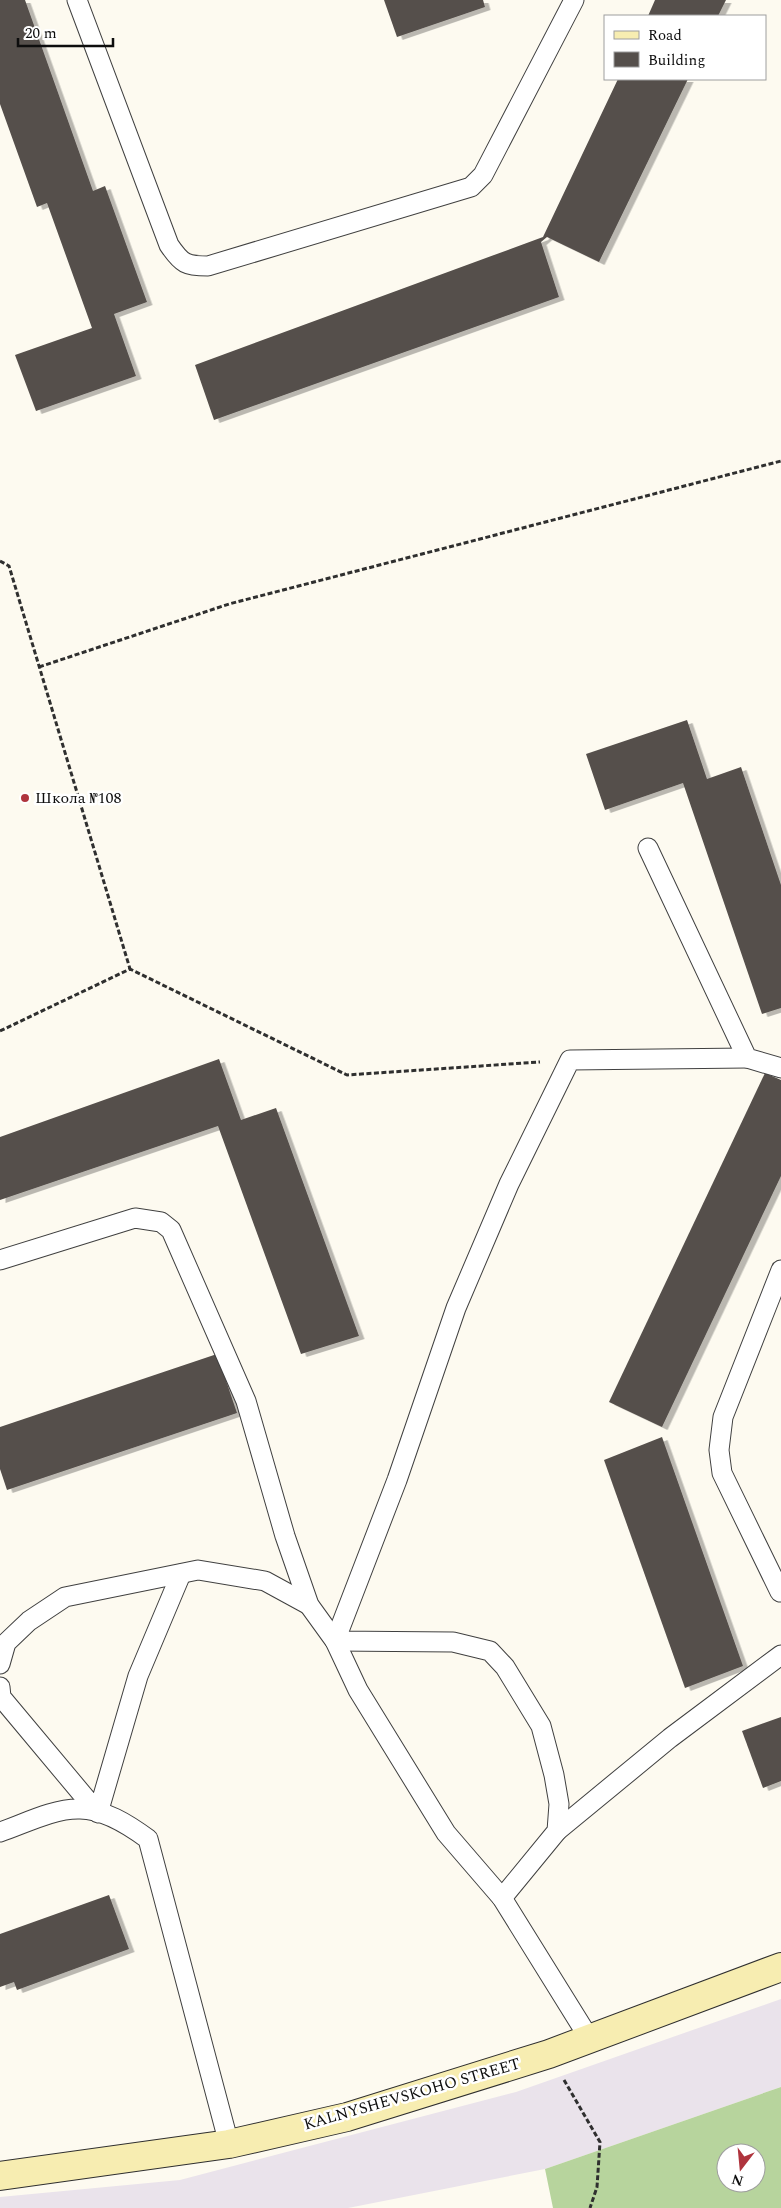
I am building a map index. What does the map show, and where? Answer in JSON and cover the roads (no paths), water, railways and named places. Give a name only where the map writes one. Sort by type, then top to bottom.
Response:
[{"type":"street","name":"KALNYSHEVSKOHO STREET","points":[[0,2176],[229,2144],[347,2117],[549,2054],[781,1967]]},
{"type":"lane","points":[[77,0],[169,245],[179,259],[191,266],[208,266],[471,187],[483,175],[574,0]]},
{"type":"lane","points":[[648,848],[747,1058]]},
{"type":"lane","points":[[335,1641],[398,1480],[456,1308],[509,1184],[570,1060],[747,1058],[781,1068]]},
{"type":"lane","points":[[0,1260],[135,1218],[161,1222],[171,1230],[246,1402],[285,1536],[309,1605],[335,1641],[358,1690],[446,1833],[502,1898],[589,2038]]},
{"type":"lane","points":[[780,1592],[722,1473],[719,1450],[722,1417],[781,1270]]},
{"type":"lane","points":[[0,1664],[6,1643],[29,1621],[65,1597],[198,1570],[265,1581],[309,1605]]},
{"type":"lane","points":[[98,1813],[138,1676],[181,1574]]},
{"type":"lane","points":[[335,1641],[453,1642],[490,1650],[517,1683],[541,1726],[559,1804],[557,1831]]},
{"type":"lane","points":[[502,1898],[557,1831],[670,1738],[781,1655]]},
{"type":"lane","points":[[0,1687],[1,1697],[98,1813]]},
{"type":"lane","points":[[0,1832],[62,1811],[79,1809],[98,1813],[128,1824],[148,1839],[229,2144]]},
{"type":"place","name":"Школа №108","points":[[25,798]]}]
